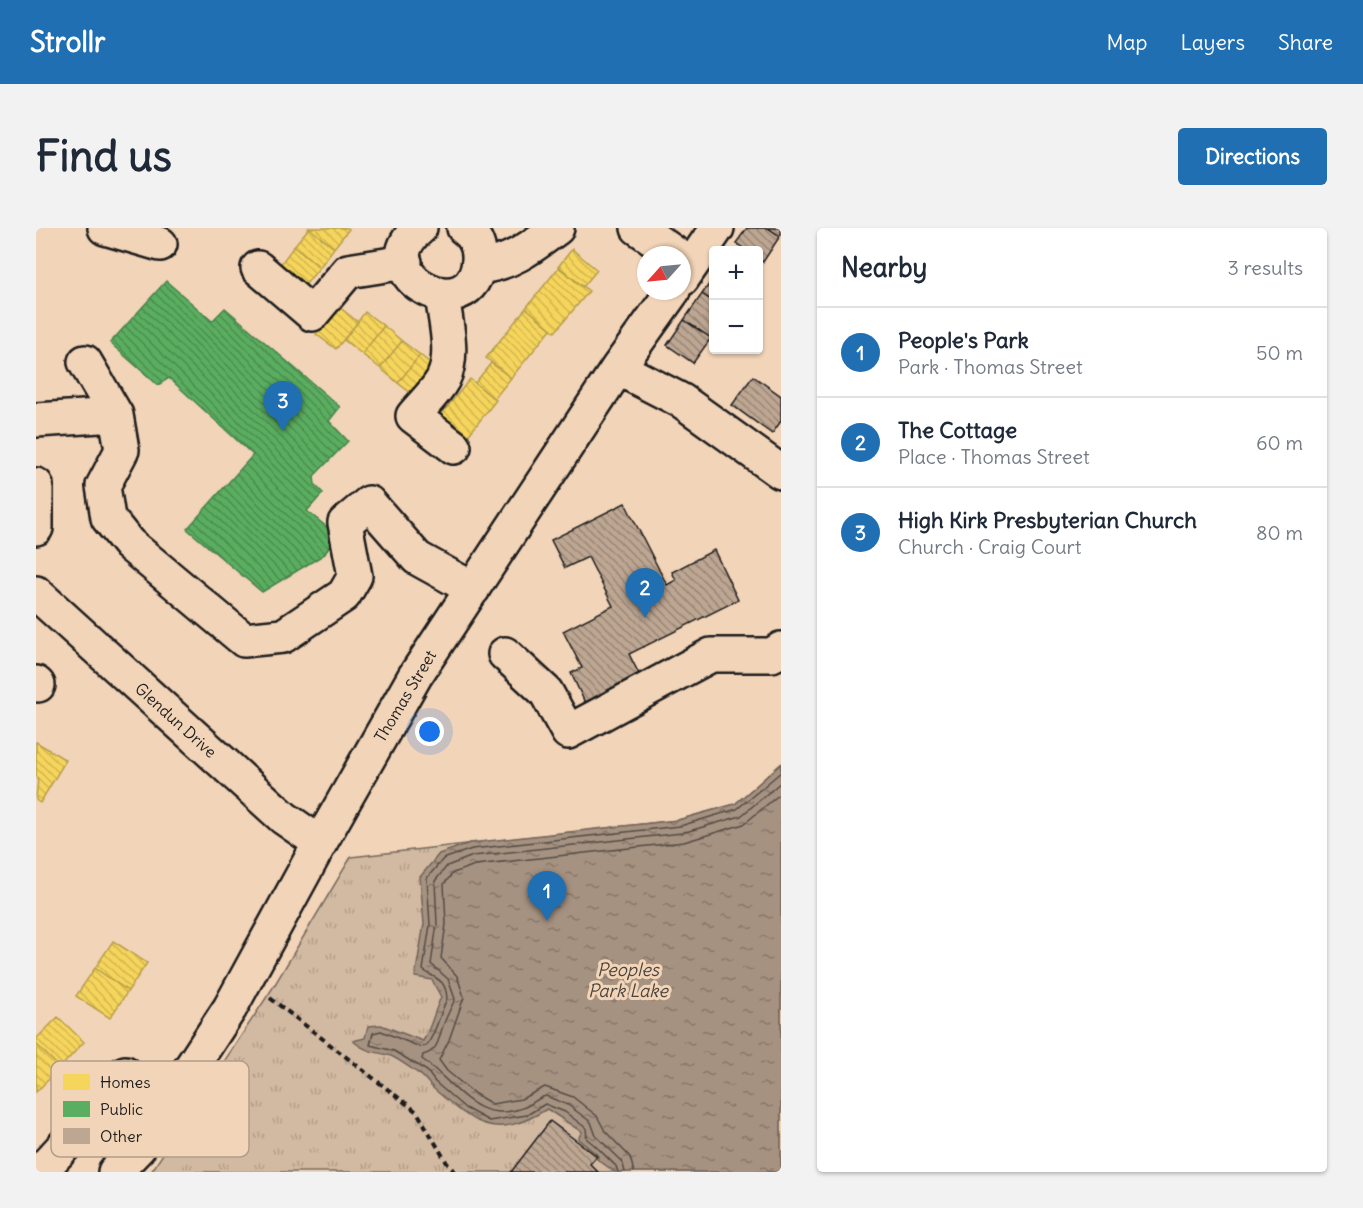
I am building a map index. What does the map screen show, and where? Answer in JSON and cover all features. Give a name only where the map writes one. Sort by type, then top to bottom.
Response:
[{"type":"street","points":[[105,228],[160,244]]},
{"type":"street","points":[[420,228],[408,243],[405,262],[411,278],[419,287],[442,295],[454,293],[465,287],[478,267],[476,243],[464,228]]},
{"type":"street","points":[[478,267],[496,265],[513,258],[557,228]]},
{"type":"street","points":[[638,228],[656,246]]},
{"type":"street","name":"Thomas Street","points":[[691,258],[717,228]]},
{"type":"street","points":[[258,268],[312,314],[348,271],[405,262]]},
{"type":"street","points":[[442,295],[448,342],[446,368],[443,379],[413,416],[454,447]]},
{"type":"street","name":"Thomas Street","points":[[194,1061],[247,979],[320,843],[415,676],[662,300]]},
{"type":"street","points":[[85,362],[116,415],[122,450],[103,486],[108,518],[129,544],[244,640],[283,636],[344,595],[355,576],[345,523],[369,503],[417,558],[473,589]]},
{"type":"street","points":[[618,368],[682,401],[775,457]]},
{"type":"street","points":[[36,420],[116,415]]},
{"type":"street","points":[[36,485],[36,528]]},
{"type":"street","name":"Glendun Drive","points":[[36,593],[284,818],[320,843]]},
{"type":"street","points":[[505,654],[546,692],[568,732],[711,655],[772,655],[781,649]]},
{"type":"street","points":[[40,1172],[54,1157]]},
{"type":"street","name":"Thomas Street","points":[[115,1172],[129,1157]]},
{"type":"path","points":[[247,979],[417,1112],[447,1163],[455,1172]]},
{"type":"green space","name":"Peoples Park Lake","points":[[781,764],[781,1172],[151,1172],[161,1157],[249,1157],[249,1061],[224,1061],[274,986],[351,857],[678,820],[735,804]]},
{"type":"water","name":"Peoples Park Lake","points":[[781,764],[781,1172],[615,1172],[597,1159],[599,1156],[578,1139],[582,1132],[547,1109],[529,1119],[513,1124],[486,1125],[462,1112],[420,1075],[401,1062],[391,1056],[367,1050],[353,1041],[365,1038],[368,1026],[381,1025],[423,1041],[428,1031],[441,997],[432,980],[415,977],[424,924],[420,877],[439,854],[470,843],[678,820],[735,804]]},
{"type":"building: Homes","points":[[309,228],[334,248],[320,267],[294,246]]},
{"type":"building: Homes","points":[[309,228],[348,228],[349,229],[334,248]]},
{"type":"building: Homes","points":[[294,246],[320,267],[305,285],[280,265]]},
{"type":"building: Homes","points":[[572,249],[597,270],[583,287],[558,267]]},
{"type":"building: Homes","points":[[559,267],[589,291],[555,332],[526,308]]},
{"type":"building: Homes","points":[[338,306],[358,322],[336,349],[316,334]]},
{"type":"building: Homes","points":[[526,308],[551,329],[511,378],[486,358]]},
{"type":"building: Homes","points":[[365,312],[384,326],[362,354],[344,340]]},
{"type":"building: Homes","points":[[384,326],[402,341],[380,368],[362,354]]},
{"type":"building: Homes","points":[[402,341],[420,355],[398,383],[380,368]]},
{"type":"building: Homes","points":[[420,355],[438,369],[416,397],[398,383]]},
{"type":"building: Homes","points":[[491,363],[511,378],[494,399],[475,383]]},
{"type":"building: Homes","points":[[470,379],[496,400],[467,437],[440,416]]},
{"type":"building: Homes","points":[[36,742],[66,760],[40,803],[36,800],[38,778],[36,776]]},
{"type":"building: Homes","points":[[113,941],[147,963],[128,991],[95,968]]},
{"type":"building: Homes","points":[[95,968],[128,991],[110,1018],[76,996]]},
{"type":"building: Homes","points":[[58,1017],[84,1042],[66,1061],[53,1061],[36,1044],[36,1039]]},
{"type":"building: Homes","points":[[36,1044],[53,1061],[51,1061],[51,1077],[36,1092]]},
{"type":"building: Public","points":[[166,281],[212,321],[225,308],[340,407],[329,421],[348,441],[314,476],[315,485],[323,493],[307,511],[328,528],[331,543],[325,554],[262,592],[187,529],[253,455],[169,378],[158,385],[110,343]]},
{"type":"building: Other","points":[[747,228],[768,228],[780,236],[763,262],[763,246],[740,246],[736,243]]},
{"type":"building: Other","points":[[768,228],[781,228],[781,235],[780,236]]},
{"type":"building: Other","points":[[709,284],[709,299],[702,294]]},
{"type":"building: Other","points":[[702,294],[709,299],[709,337],[684,320]]},
{"type":"building: Other","points":[[684,320],[709,337],[709,341],[693,363],[667,345]]},
{"type":"building: Other","points":[[753,376],[781,396],[781,421],[772,434],[732,405]]},
{"type":"building: Other","points":[[625,503],[667,585],[676,580],[672,572],[714,550],[738,600],[629,654],[643,682],[588,709],[571,673],[582,668],[563,631],[613,606],[588,557],[565,568],[551,540]]},
{"type":"building: Other","points":[[550,1121],[597,1156],[590,1164],[598,1172],[511,1172]]},
{"type":"place","name":"High Kirk Presbyterian Church","points":[[283,431]]},
{"type":"place","name":"The Cottage","points":[[645,618]]},
{"type":"place","name":"People's Park","points":[[547,921]]}]
